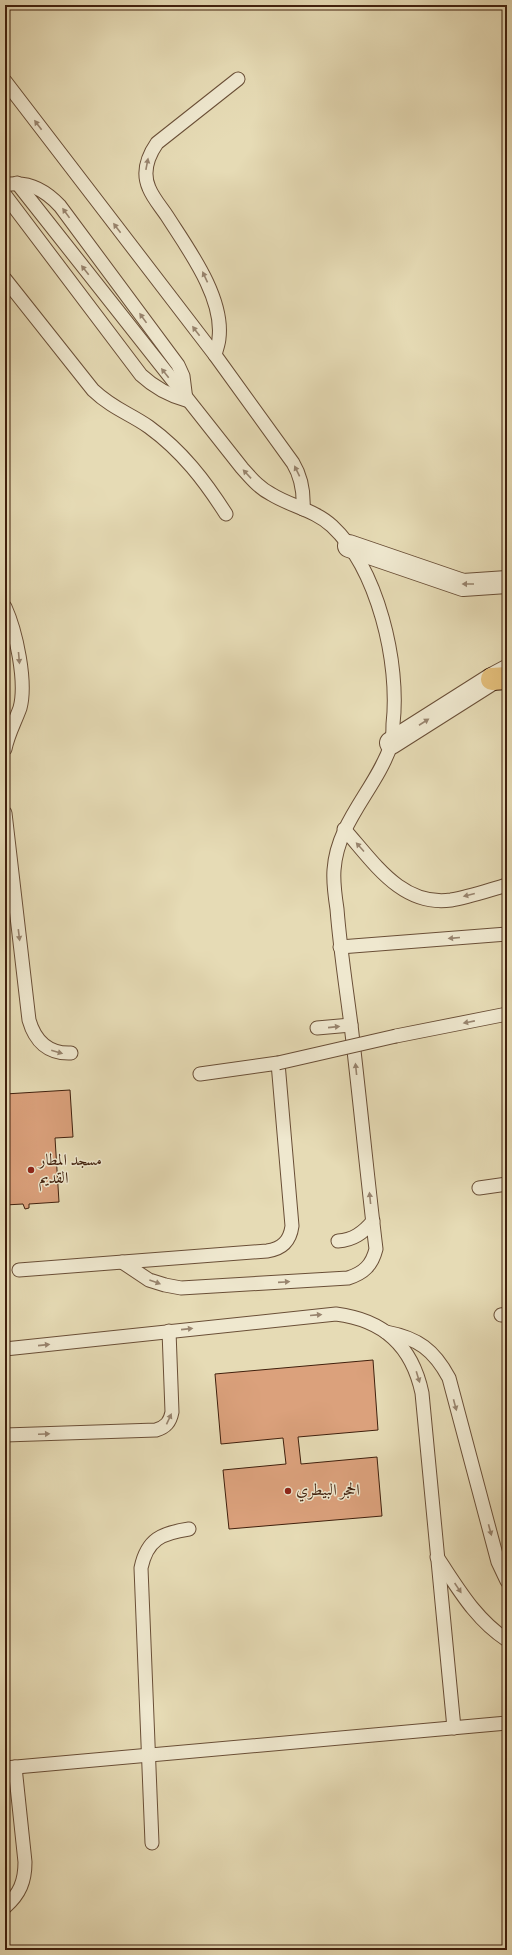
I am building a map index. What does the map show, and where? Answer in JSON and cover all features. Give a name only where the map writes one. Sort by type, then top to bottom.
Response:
[{"type":"street","points":[[349,546],[463,585],[507,582]]},
{"type":"street","points":[[391,743],[502,676]]},
{"type":"lane","points":[[215,355],[220,337],[218,319],[209,286],[201,270],[149,188],[146,164],[150,152],[157,143],[238,79]]},
{"type":"lane","points":[[5,81],[215,355],[293,463],[299,473],[302,485],[303,508]]},
{"type":"lane","points":[[11,184],[38,188],[50,195],[60,206],[178,365],[183,376],[186,400]]},
{"type":"lane","points":[[11,184],[255,483],[271,494],[303,508],[331,525],[349,546],[361,565],[374,595],[390,653],[394,683],[394,713],[391,743],[378,775],[344,829],[338,847],[334,872],[340,947],[351,1025],[376,1249],[374,1258],[363,1272],[348,1278],[181,1288],[165,1286],[149,1280],[122,1262]]},
{"type":"lane","points":[[5,195],[141,376],[154,387],[170,395],[186,400]]},
{"type":"lane","points":[[5,279],[105,402],[149,427],[167,441],[200,475],[226,514]]},
{"type":"lane","points":[[5,607],[18,649],[22,688],[20,706],[5,749]]},
{"type":"lane","points":[[5,813],[29,1020],[32,1031],[38,1041],[46,1048],[54,1052],[71,1053]]},
{"type":"lane","points":[[344,829],[386,878],[399,888],[415,896],[432,900],[450,900],[507,885]]},
{"type":"lane","points":[[340,947],[507,934]]},
{"type":"lane","points":[[200,1074],[278,1063],[396,1036],[507,1014]]},
{"type":"lane","points":[[317,1028],[351,1025]]},
{"type":"lane","points":[[19,1270],[275,1250],[288,1240],[292,1226],[278,1063]]},
{"type":"lane","points":[[479,1188],[507,1184]]},
{"type":"lane","points":[[338,1241],[354,1238],[364,1231],[372,1221]]},
{"type":"lane","points":[[5,1349],[336,1314],[354,1316],[371,1323],[386,1332],[400,1344],[411,1359],[419,1381],[454,1728]]},
{"type":"lane","points":[[5,1435],[156,1430],[164,1427],[168,1423],[172,1412],[169,1332]]},
{"type":"lane","points":[[386,1332],[403,1335],[417,1341],[430,1351],[441,1364],[449,1378],[498,1562],[507,1581]]},
{"type":"lane","points":[[152,1843],[141,1568],[145,1554],[154,1541],[167,1533],[189,1529]]},
{"type":"lane","points":[[436,1556],[473,1610],[493,1631],[507,1640]]},
{"type":"lane","points":[[5,1907],[17,1894],[25,1876],[25,1862],[10,1768],[507,1723]]},
{"type":"building","name":"مسجد المطار القديم","points":[[70,1090],[73,1137],[55,1138],[59,1202],[29,1204],[29,1208],[25,1209],[23,1204],[5,1205],[5,1094]]},
{"type":"building","points":[[373,1360],[378,1430],[298,1437],[301,1464],[377,1457],[382,1516],[229,1529],[223,1470],[286,1464],[283,1438],[221,1444],[215,1374]]},
{"type":"place","name":"مسجد المطار القديم","points":[[31,1170]]},
{"type":"place","name":"الحجر البيطري","points":[[288,1491]]}]
